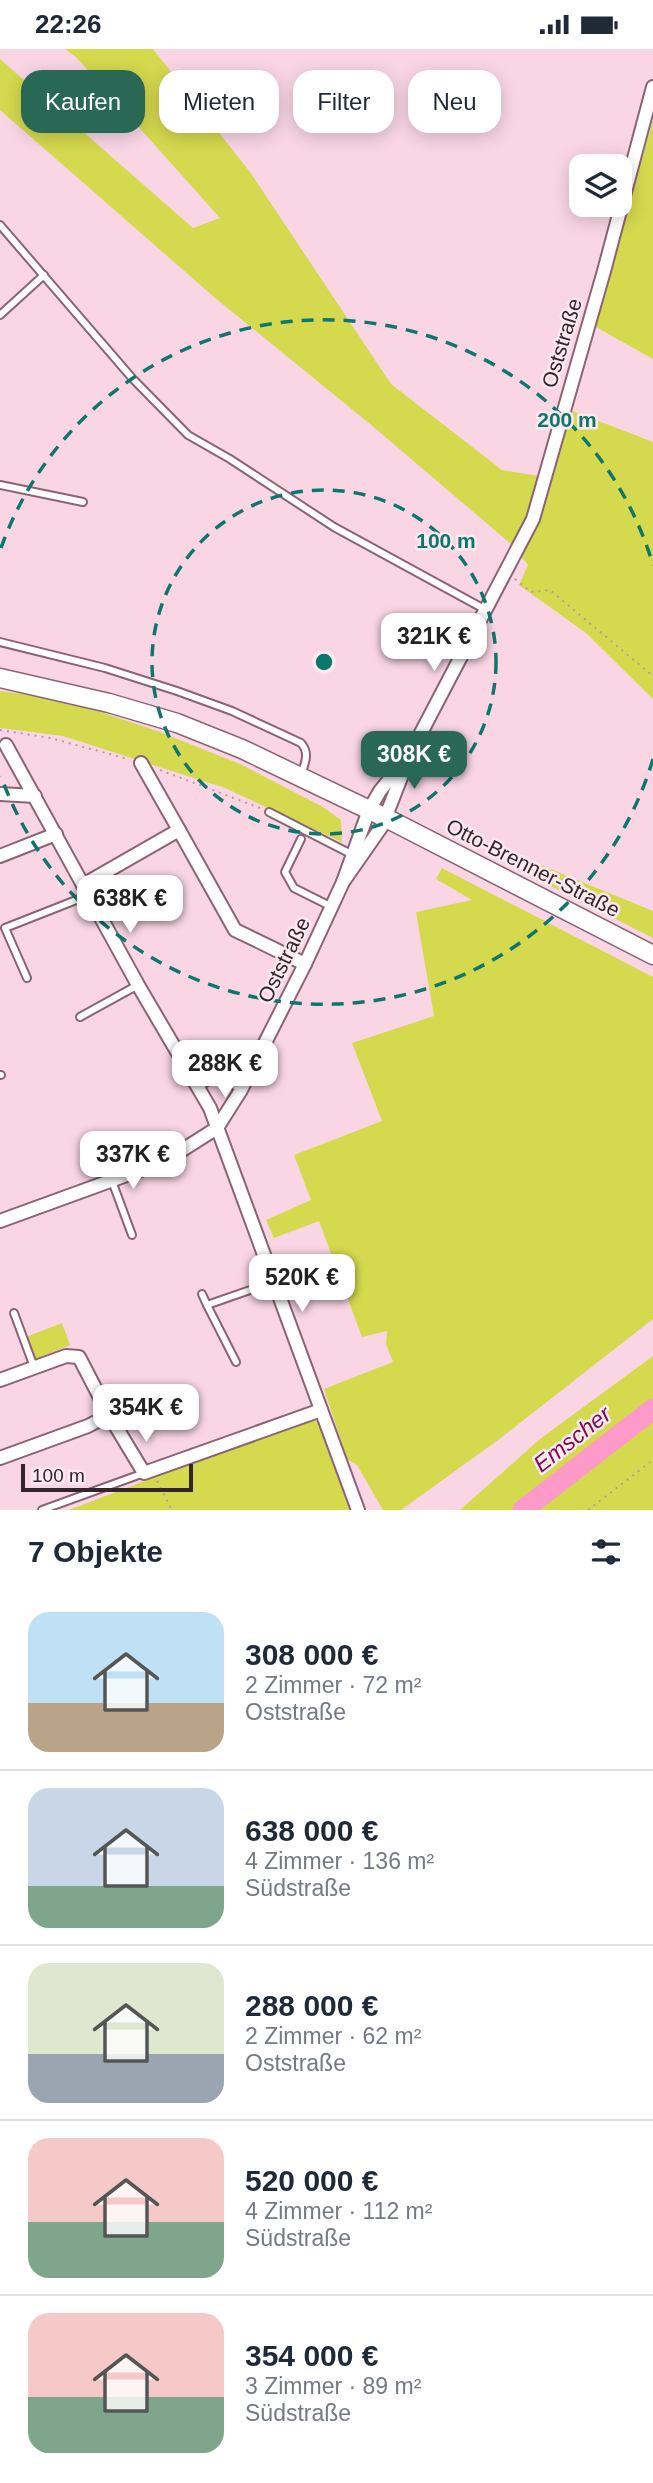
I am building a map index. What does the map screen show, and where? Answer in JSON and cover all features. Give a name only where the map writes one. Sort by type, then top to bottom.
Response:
[{"type":"main road","name":"Otto-Brenner-Straße","points":[[0,678],[108,703],[177,723],[242,749],[377,814],[653,955]]},
{"type":"street","name":"Oststraße","points":[[344,882],[353,855],[411,752],[533,519],[653,87]]},
{"type":"street","points":[[6,745],[138,985],[210,1108],[358,1510]]},
{"type":"street","name":"Oststraße","points":[[217,1128],[241,1090],[305,964],[377,814],[380,791],[411,752]]},
{"type":"street","points":[[141,763],[235,930],[305,964]]},
{"type":"street","points":[[0,794],[35,796]]},
{"type":"street","points":[[86,890],[179,830]]},
{"type":"street","points":[[0,856],[56,834]]},
{"type":"street","points":[[0,1221],[165,1161],[217,1128]]},
{"type":"street","points":[[0,1380],[66,1356],[79,1357],[109,1415],[148,1472],[321,1410]]},
{"type":"street","points":[[0,1458],[88,1426],[109,1415]]},
{"type":"lane","points":[[0,225],[132,378],[188,435],[334,527],[486,610]]},
{"type":"lane","points":[[0,315],[44,275]]},
{"type":"lane","points":[[0,485],[83,502]]},
{"type":"lane","points":[[0,642],[105,669],[232,711],[301,743],[307,756],[300,777]]},
{"type":"lane","points":[[269,811],[353,855]]},
{"type":"lane","points":[[301,839],[285,872],[294,888],[332,907]]},
{"type":"lane","points":[[27,978],[5,928],[86,890]]},
{"type":"lane","points":[[80,1017],[138,985]]},
{"type":"lane","points":[[198,1088],[213,1077],[220,1076],[241,1090]]},
{"type":"lane","points":[[112,1181],[132,1235]]},
{"type":"lane","points":[[206,1305],[273,1282]]},
{"type":"lane","points":[[202,1294],[236,1362]]},
{"type":"lane","points":[[14,1313],[34,1367]]},
{"type":"lane","points":[[42,1510],[148,1472]]},
{"type":"path","points":[[506,572],[531,592],[550,590],[653,676]]},
{"type":"path","points":[[588,1510],[653,1460]]},
{"type":"path","points":[[148,1472],[172,1510]]},
{"type":"shaded area","points":[[65,49],[153,49],[170,70],[159,70],[159,133],[219,133],[250,172],[391,384],[502,470],[552,478],[570,410],[653,442],[653,699],[586,633],[519,585],[528,565],[511,544],[370,424],[214,297],[26,133],[85,133],[193,228],[220,218],[144,133],[145,70],[88,70]]},
{"type":"shaded area","points":[[0,59],[21,77],[21,128],[0,110]]},
{"type":"shaded area","points":[[653,121],[653,359],[594,326],[625,217],[632,217],[632,194]]},
{"type":"shaded area","points":[[0,691],[65,700],[160,732],[240,764],[323,807],[341,820],[342,842],[225,788],[63,736],[0,728]]},
{"type":"shaded area","points":[[526,859],[653,911],[653,938],[521,871]]},
{"type":"shaded area","points":[[442,868],[653,977],[653,1319],[498,1440],[401,1510],[383,1510],[357,1465],[347,1459],[324,1389],[393,1362],[386,1344],[387,1331],[362,1337],[319,1221],[274,1238],[266,1220],[311,1200],[294,1155],[382,1121],[352,1043],[434,1016],[416,912],[472,900],[436,879]]},
{"type":"shaded area","points":[[62,1323],[70,1345],[35,1359],[26,1337]]},
{"type":"shaded area","points":[[653,1356],[653,1510],[460,1510],[540,1439]]},
{"type":"shaded area","points":[[306,1419],[318,1422],[350,1510],[69,1510]]},
{"type":"waterway","name":"Emscher","points":[[523,1510],[653,1409]]}]
